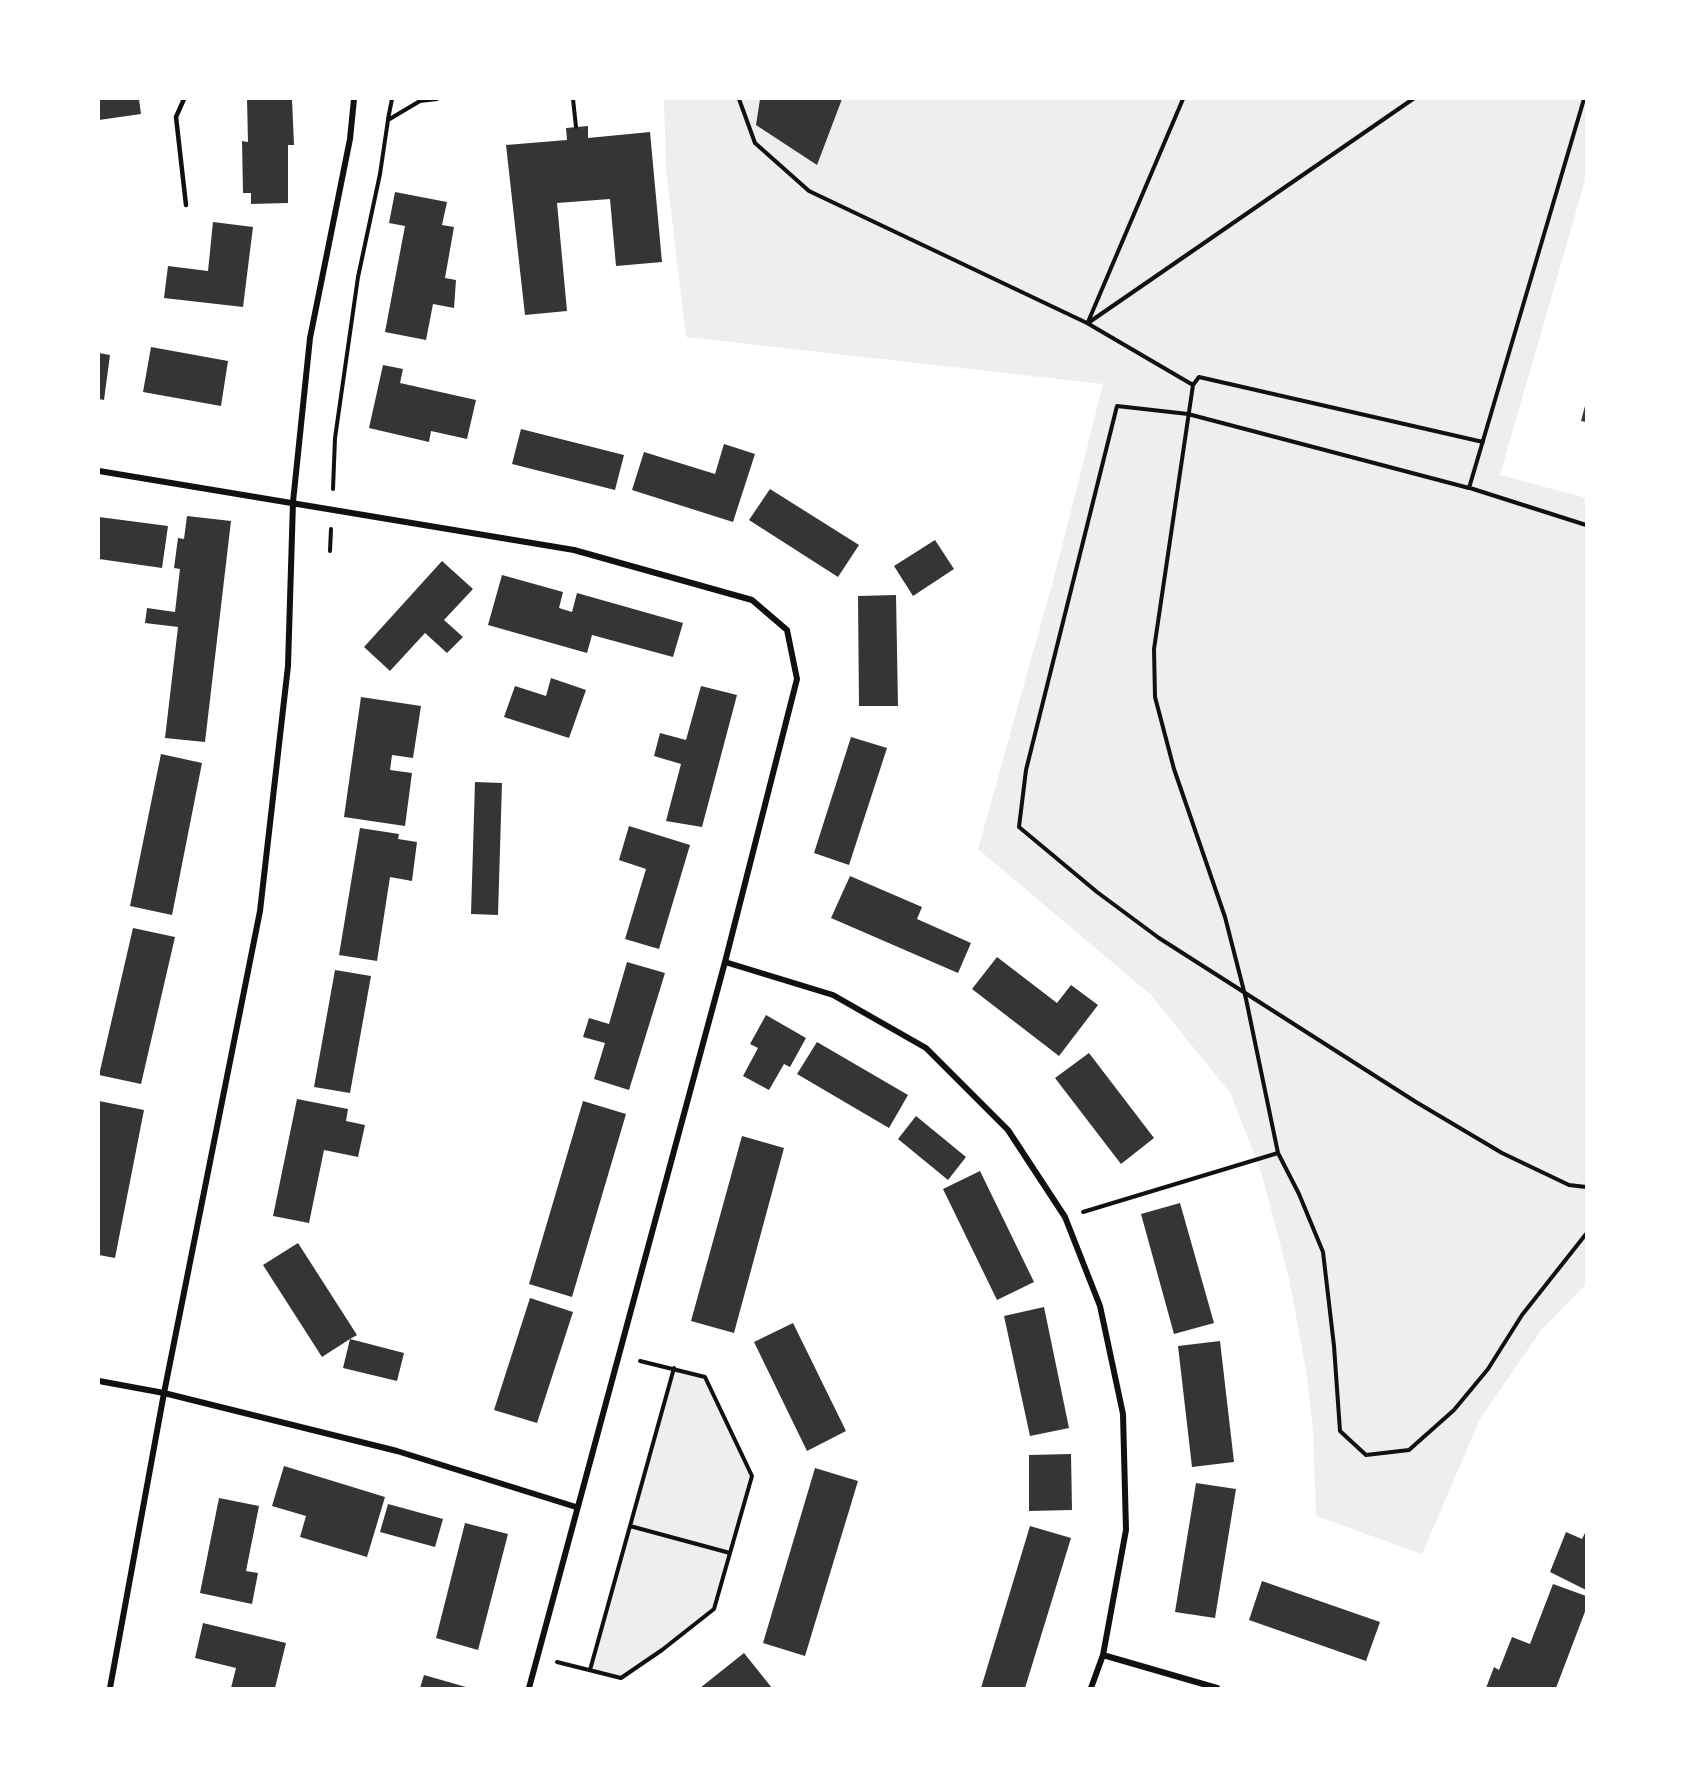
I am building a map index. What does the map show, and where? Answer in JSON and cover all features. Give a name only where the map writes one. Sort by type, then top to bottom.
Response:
[{"type":"street","points":[[110,1688],[164,1393],[260,911],[288,666],[293,502],[310,338],[350,140],[354,99]]},
{"type":"street","points":[[99,471],[574,550],[752,600],[788,630],[797,679],[725,962],[576,1507],[529,1688]]},
{"type":"street","points":[[725,962],[833,995],[926,1048],[1008,1130],[1065,1217],[1100,1306],[1122,1414],[1126,1530],[1103,1655],[1091,1688]]},
{"type":"street","points":[[99,1381],[164,1393],[397,1452],[576,1507]]},
{"type":"street","points":[[1103,1655],[1217,1688]]},
{"type":"lane","points":[[184,99],[176,117],[186,205]]},
{"type":"path","points":[[330,551],[335,438],[358,278],[380,174],[392,99]]},
{"type":"path","points":[[388,120],[420,101],[437,99]]},
{"type":"path","points":[[573,99],[576,127]]},
{"type":"path","points":[[739,99],[755,142],[809,191],[1087,323],[1193,385]]},
{"type":"path","points":[[1087,323],[1183,99]]},
{"type":"path","points":[[1087,323],[1413,99]]},
{"type":"path","points":[[1469,488],[1584,99]]},
{"type":"path","points":[[1483,442],[1199,377],[1193,385],[1188,414],[1154,650],[1155,697],[1174,769],[1225,917],[1244,993],[1278,1153],[1299,1194],[1323,1252],[1334,1346],[1340,1431],[1366,1455],[1409,1450],[1455,1410],[1488,1369],[1522,1315],[1586,1234]]},
{"type":"path","points":[[1586,525],[1469,488],[1188,414],[1117,406],[1026,770],[1019,827],[1097,892],[1160,938],[1244,993],[1502,1154],[1569,1185],[1586,1186]]},
{"type":"path","points":[[1065,1217],[1278,1153]]},
{"type":"path","points":[[537,1658],[621,1678],[662,1650],[714,1609],[752,1476],[705,1377],[619,1356]]},
{"type":"path","points":[[590,1670],[674,1368]]},
{"type":"path","points":[[630,1526],[730,1553]]},
{"type":"shaded area","points":[[664,99],[1586,99],[1586,177],[1500,475],[1586,498],[1586,1284],[1542,1329],[1480,1419],[1422,1554],[1316,1516],[1313,1430],[1306,1370],[1289,1278],[1262,1175],[1231,1094],[1151,995],[978,849],[1056,570],[1103,384],[686,337],[666,169]]},
{"type":"shaded area","points":[[674,1368],[705,1377],[752,1476],[714,1609],[621,1678],[590,1670]]},
{"type":"building","points":[[99,99],[139,99],[141,114],[99,120]]},
{"type":"building","points":[[247,99],[292,99],[294,145],[288,145],[288,203],[251,204],[251,193],[243,193],[242,141],[248,142]]},
{"type":"building","points":[[760,99],[842,99],[817,165],[756,125]]},
{"type":"building","points":[[588,126],[588,138],[650,132],[662,262],[616,266],[610,199],[557,203],[567,311],[525,315],[506,145],[567,140],[566,128]]},
{"type":"building","points":[[395,192],[447,202],[442,225],[454,227],[445,278],[456,280],[454,308],[433,304],[426,340],[385,332],[405,226],[389,223]]},
{"type":"building","points":[[213,222],[253,227],[243,307],[164,298],[168,266],[208,271]]},
{"type":"building","points":[[151,347],[228,361],[221,406],[143,392]]},
{"type":"building","points":[[99,353],[110,355],[104,400],[99,399]]},
{"type":"building","points":[[383,365],[403,369],[400,383],[476,400],[467,439],[431,431],[429,442],[369,428]]},
{"type":"building","points":[[1586,406],[1586,422],[1581,421]]},
{"type":"building","points":[[521,429],[624,455],[615,490],[512,464]]},
{"type":"building","points":[[724,444],[755,454],[733,522],[632,490],[644,452],[715,474]]},
{"type":"building","points":[[770,489],[859,545],[838,577],[749,520]]},
{"type":"building","points":[[187,516],[231,521],[205,742],[165,738],[178,627],[145,623],[147,608],[175,612],[180,569],[174,568],[178,538],[184,539]]},
{"type":"building","points":[[99,517],[168,526],[162,568],[99,559]]},
{"type":"building","points":[[935,540],[954,569],[913,596],[894,566]]},
{"type":"building","points":[[442,561],[473,589],[444,620],[463,637],[447,653],[425,633],[390,671],[364,647]]},
{"type":"building","points":[[502,575],[563,592],[559,608],[572,612],[577,593],[683,623],[673,657],[592,635],[587,653],[488,625]]},
{"type":"building","points":[[896,595],[898,706],[859,706],[858,596]]},
{"type":"building","points":[[551,678],[586,690],[569,738],[504,717],[515,686],[546,696]]},
{"type":"building","points":[[701,686],[737,695],[702,827],[666,821],[681,764],[654,756],[660,733],[686,740]]},
{"type":"building","points":[[361,697],[421,706],[413,758],[392,755],[390,770],[412,773],[405,826],[344,817]]},
{"type":"building","points":[[851,737],[887,748],[849,865],[814,853]]},
{"type":"building","points":[[161,754],[202,763],[172,915],[130,906]]},
{"type":"building","points":[[475,782],[502,783],[498,915],[471,914]]},
{"type":"building","points":[[629,826],[690,845],[659,949],[625,939],[646,869],[619,860]]},
{"type":"building","points":[[360,828],[399,834],[398,839],[417,842],[412,881],[390,877],[377,961],[339,955]]},
{"type":"building","points":[[850,876],[922,907],[917,919],[971,943],[958,973],[831,918]]},
{"type":"building","points":[[133,928],[175,937],[141,1084],[99,1075]]},
{"type":"building","points":[[997,957],[1057,1003],[1071,985],[1098,1005],[1059,1056],[972,989]]},
{"type":"building","points":[[627,962],[665,973],[629,1090],[594,1079],[605,1043],[583,1037],[589,1018],[609,1024]]},
{"type":"building","points":[[335,970],[371,976],[350,1093],[314,1087]]},
{"type":"building","points":[[766,1015],[806,1038],[790,1067],[784,1064],[769,1090],[743,1076],[758,1048],[750,1044]]},
{"type":"building","points":[[817,1042],[908,1095],[889,1128],[797,1074]]},
{"type":"building","points":[[1089,1053],[1154,1138],[1121,1164],[1055,1078]]},
{"type":"building","points":[[297,1099],[348,1109],[346,1121],[365,1125],[358,1157],[324,1150],[309,1223],[273,1216]]},
{"type":"building","points":[[99,1101],[144,1110],[115,1258],[99,1255]]},
{"type":"building","points":[[583,1101],[626,1114],[572,1297],[529,1284]]},
{"type":"building","points":[[916,1116],[966,1157],[948,1180],[898,1139]]},
{"type":"building","points":[[742,1136],[784,1148],[734,1333],[691,1321]]},
{"type":"building","points":[[980,1171],[1034,1282],[997,1300],[943,1189]]},
{"type":"building","points":[[1180,1203],[1214,1323],[1174,1334],[1141,1214]]},
{"type":"building","points":[[298,1243],[357,1335],[322,1357],[263,1265]]},
{"type":"building","points":[[530,1298],[573,1312],[537,1423],[494,1410]]},
{"type":"building","points":[[1044,1307],[1069,1428],[1030,1436],[1004,1316]]},
{"type":"building","points":[[793,1323],[846,1431],[807,1451],[754,1342]]},
{"type":"building","points":[[350,1339],[404,1353],[397,1381],[343,1368]]},
{"type":"building","points":[[1220,1341],[1234,1462],[1192,1467],[1178,1346]]},
{"type":"building","points":[[1071,1454],[1072,1510],[1029,1511],[1029,1455]]},
{"type":"building","points":[[284,1466],[385,1497],[367,1557],[300,1537],[306,1516],[272,1506]]},
{"type":"building","points":[[815,1468],[858,1481],[805,1656],[763,1643]]},
{"type":"building","points":[[1196,1483],[1236,1489],[1215,1618],[1175,1612]]},
{"type":"building","points":[[219,1498],[259,1506],[246,1571],[258,1573],[252,1604],[200,1593]]},
{"type":"building","points":[[388,1504],[443,1519],[435,1547],[380,1532]]},
{"type":"building","points":[[465,1523],[508,1534],[478,1650],[436,1638]]},
{"type":"building","points":[[1030,1526],[1071,1538],[1025,1688],[981,1688]]},
{"type":"building","points":[[1586,1531],[1586,1590],[1550,1572],[1566,1532],[1582,1539]]},
{"type":"building","points":[[1262,1581],[1380,1622],[1366,1661],[1249,1620]]},
{"type":"building","points":[[1553,1584],[1586,1596],[1586,1609],[1556,1688],[1486,1688],[1494,1667],[1499,1670],[1512,1637],[1530,1644]]},
{"type":"building","points":[[203,1623],[286,1643],[275,1688],[231,1688],[236,1668],[195,1658]]},
{"type":"building","points":[[744,1653],[772,1688],[700,1688]]},
{"type":"building","points":[[424,1675],[466,1687],[466,1688],[420,1688]]}]
